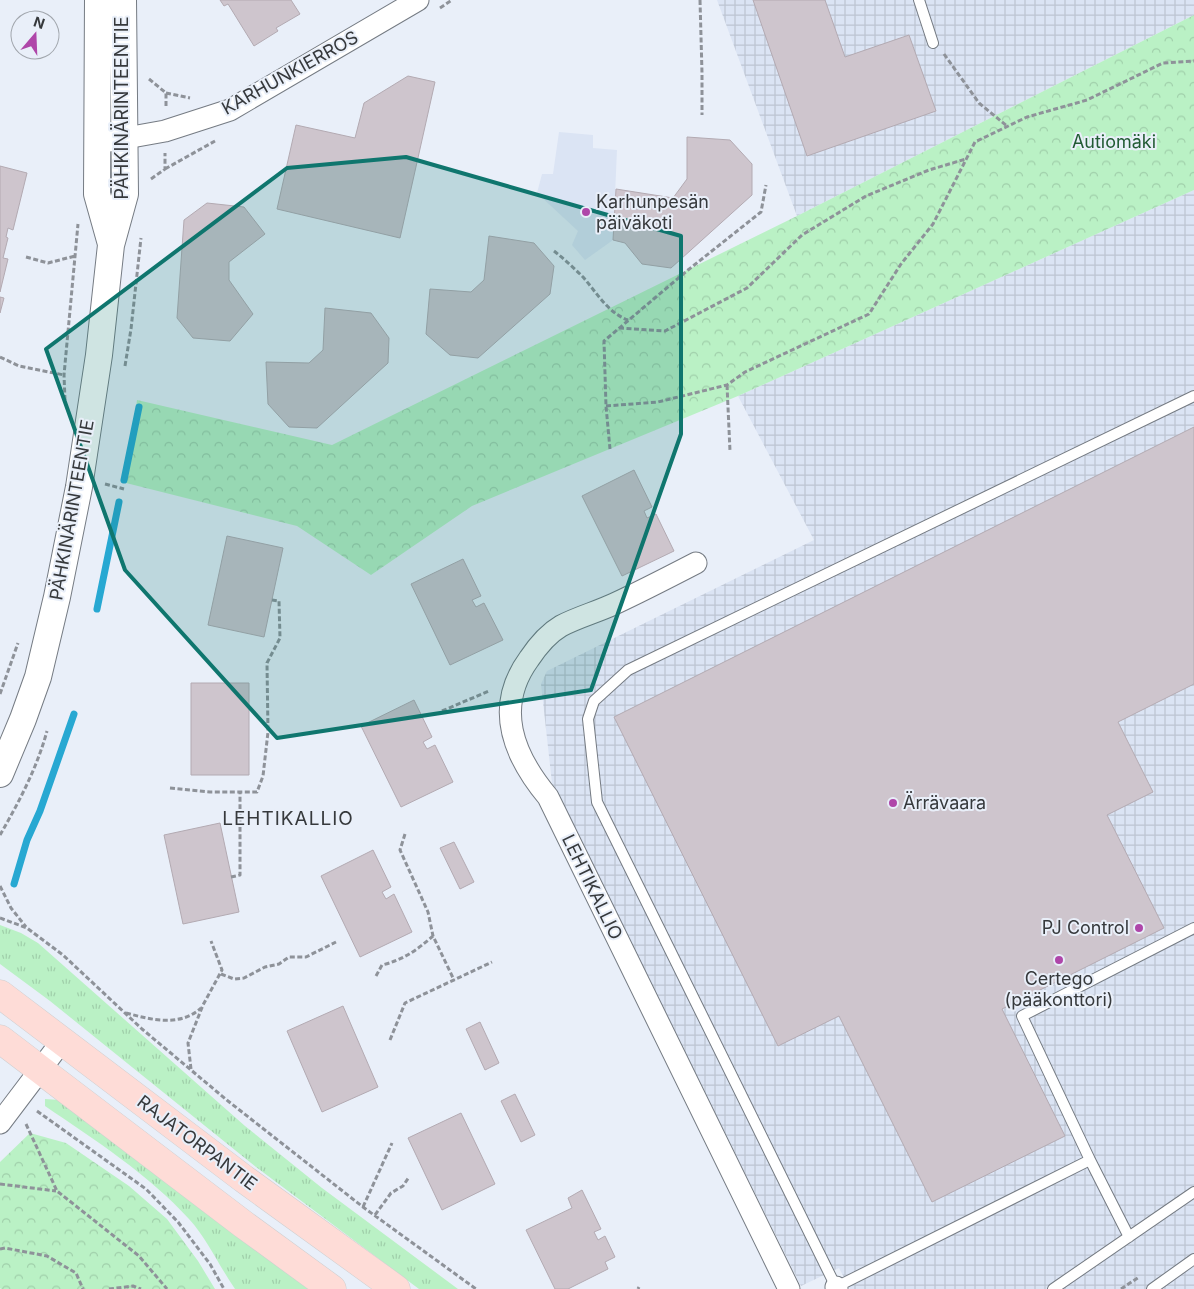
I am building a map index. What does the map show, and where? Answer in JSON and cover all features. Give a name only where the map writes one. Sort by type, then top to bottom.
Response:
[{"type":"main road","name":"RAJATORPANTIE","points":[[0,994],[244,1179],[396,1289]]},
{"type":"main road","name":"RAJATORPANTIE","points":[[0,1039],[243,1224],[332,1289]]},
{"type":"street","name":"PÄHKINÄRINTEENTIE","points":[[98,0],[97,194],[111,245]]},
{"type":"street","name":"PÄHKINÄRINTEENTIE","points":[[1,771],[38,677],[57,597],[79,487],[96,374],[111,245],[125,194],[123,0]]},
{"type":"street","name":"KARHUNKIERROS","points":[[98,143],[165,131],[230,110],[418,0]]},
{"type":"street","name":"LEHTIKALLIO","points":[[696,563],[613,605],[560,627],[545,640],[522,669],[515,686],[510,702],[511,728],[517,751],[532,778],[548,797],[788,1289]]},
{"type":"street","points":[[0,1124],[22,1108],[42,1070],[62,1041]]},
{"type":"lane","points":[[919,0],[933,43]]},
{"type":"lane","points":[[1090,1160],[837,1288],[597,802],[588,720],[594,701],[628,670],[1194,396]]},
{"type":"lane","points":[[1129,1237],[1090,1160],[1022,1016],[1194,928]]},
{"type":"lane","points":[[1053,1289],[1194,1192]]},
{"type":"lane","points":[[1152,1289],[1194,1260]]},
{"type":"path","points":[[700,0],[702,115]]},
{"type":"path","points":[[933,43],[948,58],[979,103],[1007,126]]},
{"type":"path","points":[[606,406],[658,402],[727,384],[745,372],[868,314],[901,264],[933,224],[975,142],[1027,117],[1087,100],[1163,63],[1194,61]]},
{"type":"path","points":[[619,328],[665,331],[747,288],[802,235],[866,196],[929,170],[966,159]]},
{"type":"path","points":[[610,449],[606,406],[604,341],[761,212],[766,185]]},
{"type":"path","points":[[66,409],[64,376],[78,222]]},
{"type":"path","points":[[554,251],[583,278],[618,316],[628,320]]},
{"type":"path","points":[[26,257],[48,263],[75,256]]},
{"type":"path","points":[[0,357],[19,366],[64,376]]},
{"type":"path","points":[[727,384],[730,451]]},
{"type":"path","points":[[105,484],[124,489]]},
{"type":"path","points":[[170,788],[210,792],[257,792],[262,776],[268,732],[268,663],[280,638],[279,601],[272,600]]},
{"type":"path","points":[[0,694],[18,642]]},
{"type":"path","points":[[442,711],[498,687],[515,686]]},
{"type":"path","points":[[231,877],[240,875],[240,792]]},
{"type":"path","points":[[405,834],[400,850],[428,912],[433,936],[454,980]]},
{"type":"path","points":[[0,886],[11,908],[27,928],[64,955],[191,1070],[363,1207],[476,1289]]},
{"type":"path","points":[[0,918],[27,928]]},
{"type":"path","points":[[376,976],[382,965],[397,961],[419,948],[433,936]]},
{"type":"path","points":[[191,1070],[188,1043],[203,1005],[222,970],[211,941]]},
{"type":"path","points":[[221,974],[234,979],[244,978],[265,967],[278,964],[289,957],[306,957],[336,942]]},
{"type":"path","points":[[390,1040],[405,1003],[492,962]]},
{"type":"path","points":[[126,1013],[156,1021],[175,1020],[190,1016],[203,1005]]},
{"type":"path","points":[[22,1108],[56,1191],[139,1256],[167,1289]]},
{"type":"path","points":[[22,1108],[146,1189],[178,1222],[210,1264],[224,1289]]},
{"type":"path","points":[[363,1207],[392,1143]]},
{"type":"path","points":[[375,1215],[391,1193],[403,1186],[409,1178]]},
{"type":"path","points":[[0,1184],[56,1191]]},
{"type":"path","points":[[0,1249],[5,1248],[47,1256],[76,1273],[83,1289]]},
{"type":"path","points":[[109,1289],[133,1286],[141,1289]]},
{"type":"highlighted area","points":[[406,157],[681,236],[681,434],[591,690],[277,738],[125,570],[46,349],[287,168]]},
{"type":"shaded area","points":[[717,0],[1194,0],[1194,15],[797,216]]},
{"type":"shaded area","name":"Karhunpesän päiväkoti","points":[[559,132],[593,135],[593,148],[617,150],[613,240],[585,260],[572,245],[578,231],[537,193],[542,174],[553,174]]},
{"type":"shaded area","points":[[1194,190],[1194,1289],[850,1289],[839,1268],[801,1286],[552,783],[541,684],[547,671],[814,540],[738,396]]},
{"type":"green space","name":"Autiomäki","points":[[1194,15],[1194,190],[738,396],[472,506],[371,575],[297,526],[126,483],[137,400],[332,445],[797,216]]},
{"type":"green space","points":[[0,925],[21,933],[38,943],[245,1126],[322,1188],[458,1289],[419,1289],[256,1167],[50,1001],[0,964]]},
{"type":"green space","points":[[45,1099],[60,1100],[318,1289],[235,1289],[202,1236],[173,1203],[139,1172],[45,1106]]},
{"type":"green space","points":[[30,1133],[66,1143],[129,1186],[167,1219],[198,1261],[215,1289],[1,1289],[0,1162]]},
{"type":"building","points":[[220,0],[291,0],[300,14],[276,28],[278,31],[254,46],[228,4],[224,6]]},
{"type":"building","points":[[753,0],[825,0],[845,57],[909,35],[936,111],[807,156]]},
{"type":"building","points":[[408,76],[435,82],[400,238],[277,209],[296,125],[355,138],[364,103]]},
{"type":"building","points":[[687,137],[730,140],[752,164],[752,195],[671,268],[642,264],[625,243],[613,240],[616,189],[673,198],[687,179]]},
{"type":"building","points":[[0,166],[27,173],[13,230],[8,228],[6,237],[8,238],[3,258],[8,259],[0,292]]},
{"type":"building","points":[[207,203],[244,207],[265,234],[229,262],[229,280],[253,314],[230,341],[193,338],[177,318],[184,220]]},
{"type":"building","points":[[489,236],[534,243],[554,266],[550,294],[478,358],[450,355],[426,334],[430,289],[471,292],[484,280]]},
{"type":"building","points":[[0,297],[4,298],[0,313]]},
{"type":"building","points":[[325,308],[371,313],[389,338],[388,363],[317,428],[289,427],[268,404],[266,362],[309,363],[323,350]]},
{"type":"building","name":"Ärrävaara","points":[[1194,427],[1194,684],[1118,722],[1153,792],[1107,815],[1164,928],[1002,1009],[1065,1136],[932,1202],[839,1016],[778,1046],[614,717]]},
{"type":"building","points":[[634,470],[652,507],[644,511],[647,518],[656,514],[674,551],[622,576],[582,496]]},
{"type":"building","points":[[227,536],[283,548],[264,637],[208,625]]},
{"type":"building","points":[[463,559],[481,596],[472,600],[476,607],[484,603],[503,640],[450,665],[411,584]]},
{"type":"building","points":[[191,683],[249,683],[249,775],[191,775]]},
{"type":"building","points":[[414,700],[432,737],[423,742],[427,749],[435,745],[453,782],[401,807],[361,726]]},
{"type":"building","points":[[220,823],[239,912],[183,924],[164,835]]},
{"type":"building","points":[[454,842],[474,882],[460,889],[440,848]]},
{"type":"building","points":[[373,850],[391,887],[382,892],[386,899],[394,894],[412,932],[360,957],[321,876]]},
{"type":"building","points":[[343,1006],[378,1087],[322,1112],[287,1031]]},
{"type":"building","points":[[480,1022],[499,1063],[485,1070],[466,1029]]},
{"type":"building","points":[[515,1094],[535,1135],[521,1142],[501,1101]]},
{"type":"building","points":[[461,1113],[495,1184],[442,1210],[408,1138]]},
{"type":"building","points":[[582,1190],[601,1229],[594,1232],[598,1240],[605,1236],[615,1257],[605,1262],[608,1269],[568,1289],[555,1289],[526,1230],[572,1208],[568,1198]]},
{"type":"waterway","points":[[124,480],[139,407]]},
{"type":"waterway","points":[[97,609],[119,502]]},
{"type":"waterway","points":[[14,884],[27,840],[40,811],[74,714]]},
{"type":"place","name":"Karhunpesän päiväkoti","points":[[586,212]]},
{"type":"place","name":"Ärrävaara","points":[[893,803]]},
{"type":"place","name":"PJ Control","points":[[1139,928]]},
{"type":"place","name":"Certego (pääkonttori)","points":[[1059,960]]},
{"type":"district","name":"LEHTIKALLIO","points":[[288,818]]}]
